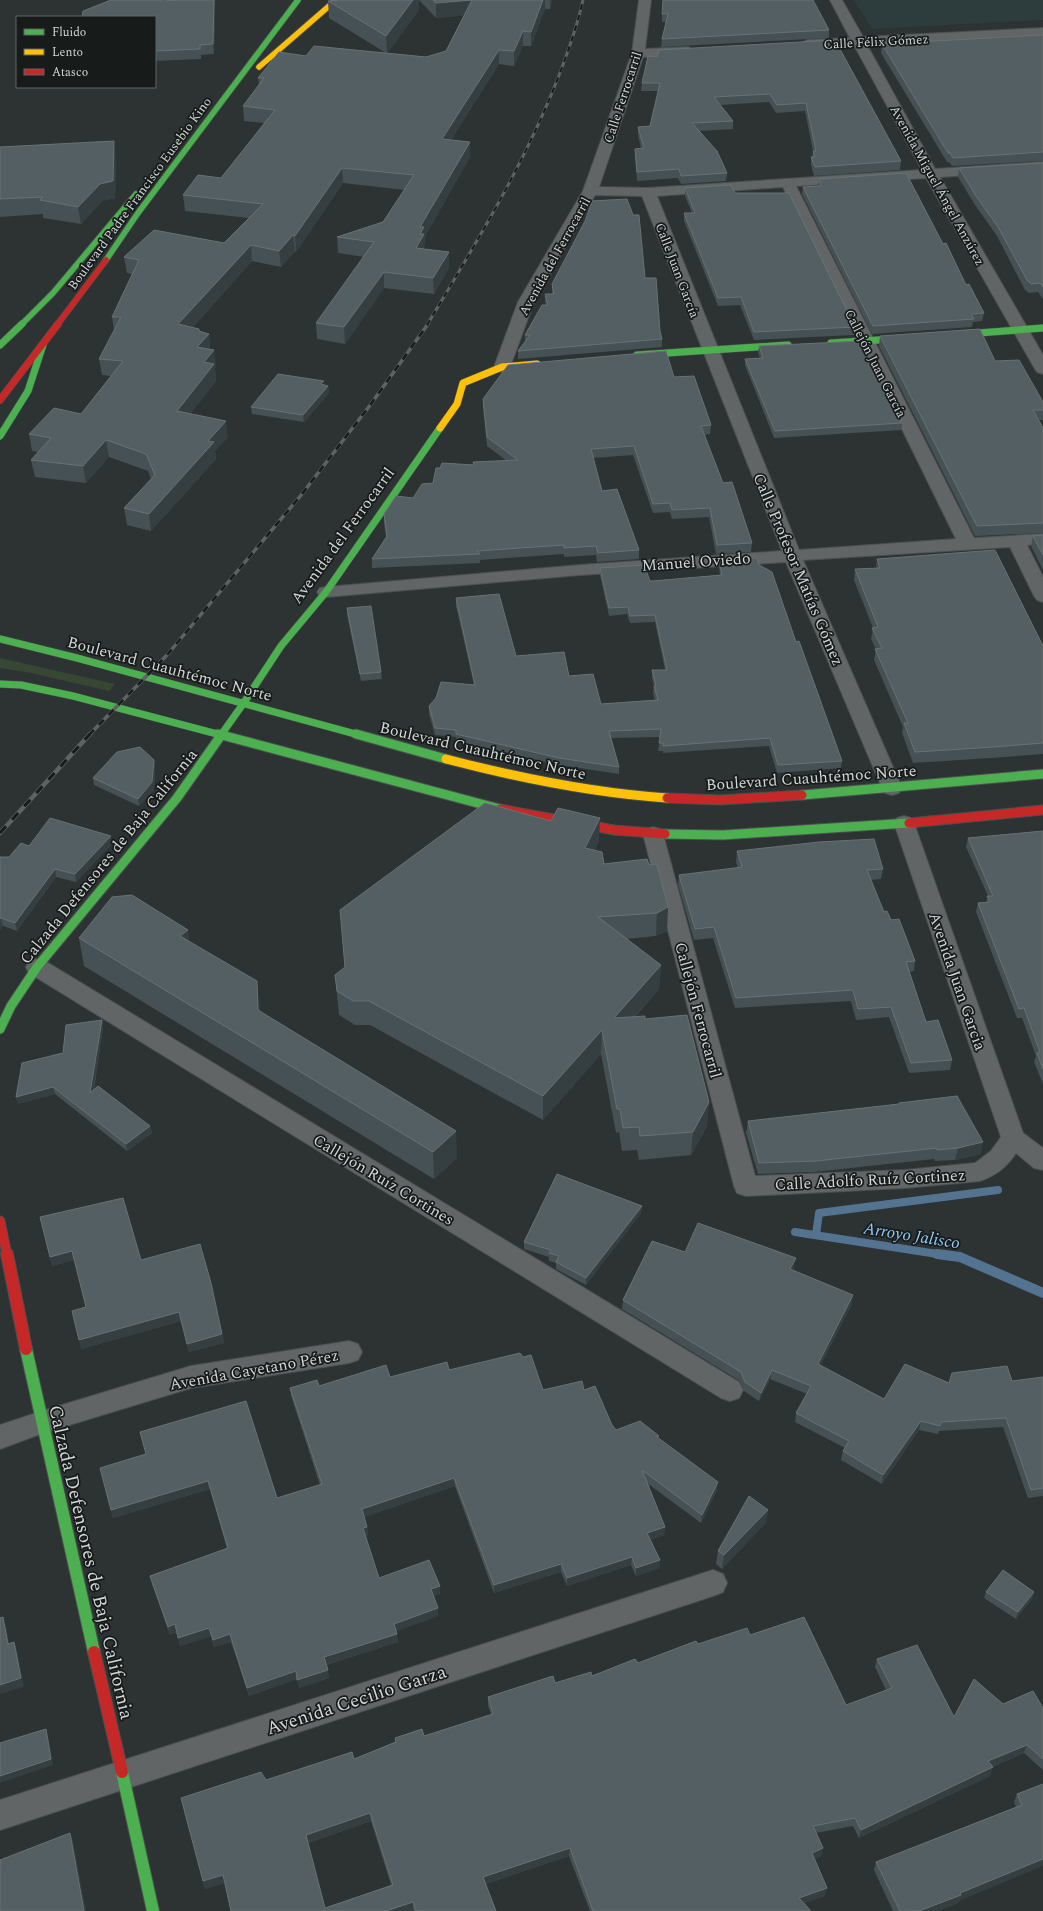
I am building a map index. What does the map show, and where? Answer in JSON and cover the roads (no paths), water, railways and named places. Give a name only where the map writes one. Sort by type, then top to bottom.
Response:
[{"type":"main road","name":"Boulevard Padre Francisco Eusebio Kino","points":[[0,400],[102,266],[138,213],[298,0]]},
{"type":"main road","points":[[237,83],[264,63],[336,0]]},
{"type":"main road","name":"Boulevard Padre Francisco Eusebio Kino","points":[[0,345],[53,293],[142,186]]},
{"type":"main road","points":[[942,335],[1043,328]]},
{"type":"main road","points":[[818,343],[919,337]]},
{"type":"main road","points":[[629,356],[794,344]]},
{"type":"main road","points":[[0,436],[28,391],[43,345]]},
{"type":"main road","points":[[502,367],[550,362]]},
{"type":"main road","name":"Avenida del Ferrocarril","points":[[243,704],[281,646],[326,592],[457,404],[463,383],[502,367]]},
{"type":"main road","points":[[0,632],[25,645]]},
{"type":"main road","name":"Boulevard Cuauhtémoc Norte","points":[[0,639],[488,770],[594,792],[643,797],[720,800],[892,788],[1043,774]]},
{"type":"main road","points":[[0,684],[21,685],[73,696],[515,813],[593,827],[653,834],[723,835],[904,824],[1043,810]]},
{"type":"main road","points":[[0,689],[21,685]]},
{"type":"main road","name":"Calzada Defensores de Baja California","points":[[0,1029],[11,1006],[37,967],[177,798],[243,704]]},
{"type":"main road","name":"Calzada Defensores de Baja California","points":[[0,1221],[7,1261],[42,1422],[153,1911]]},
{"type":"street","name":"Calle Ferrocarril","points":[[590,191],[638,53],[645,0]]},
{"type":"street","name":"Avenida Miguel Ángel Anzúrez","points":[[836,0],[930,172],[1043,369]]},
{"type":"street","name":"Calle Félix Gómez","points":[[796,45],[1043,32]]},
{"type":"street","points":[[638,53],[701,50]]},
{"type":"street","points":[[590,191],[648,192],[930,172],[1043,166]]},
{"type":"street","name":"Callejón Juan García","points":[[786,182],[864,341],[967,543]]},
{"type":"street","name":"Avenida del Ferrocarril","points":[[502,367],[526,302],[590,191]]},
{"type":"street","name":"Calle Juan García","points":[[648,192],[709,349]]},
{"type":"street","name":"Calle Profesor Matías Gómez","points":[[709,349],[792,555],[892,788]]},
{"type":"street","name":"Manuel Oviedo","points":[[326,592],[580,570],[1043,539]]},
{"type":"street","points":[[1016,541],[1043,596]]},
{"type":"street","name":"Avenida Juan Garcia","points":[[904,824],[1013,1138]]},
{"type":"street","name":"Callejón Ferrocarril","points":[[653,834],[746,1186]]},
{"type":"street","name":"Callejón Ruíz Cortines","points":[[37,967],[730,1390]]},
{"type":"street","points":[[1013,1138],[1043,1161]]},
{"type":"street","name":"Calle Adolfo Ruíz Cortinez","points":[[746,1186],[905,1179],[980,1172],[1000,1158],[1013,1138]]},
{"type":"street","name":"Avenida Cayetano Pérez","points":[[0,1437],[42,1422],[191,1377],[349,1352]]},
{"type":"street","name":"Avenida Cecilio Garza","points":[[0,1815],[713,1583]]},
{"type":"waterway","points":[[816,1235],[819,1213],[998,1190]]},
{"type":"waterway","name":"Arroyo Jalisco","points":[[795,1232],[940,1254]]},
{"type":"waterway","name":"Arroyo Jalisco","points":[[940,1254],[960,1257],[1043,1293]]},
{"type":"railway","points":[[427,325],[498,204],[530,142],[562,68],[575,30],[583,0]]},
{"type":"railway","points":[[89,735],[167,655],[302,494],[371,404],[428,324]]},
{"type":"railway","points":[[0,833],[90,734]]}]
